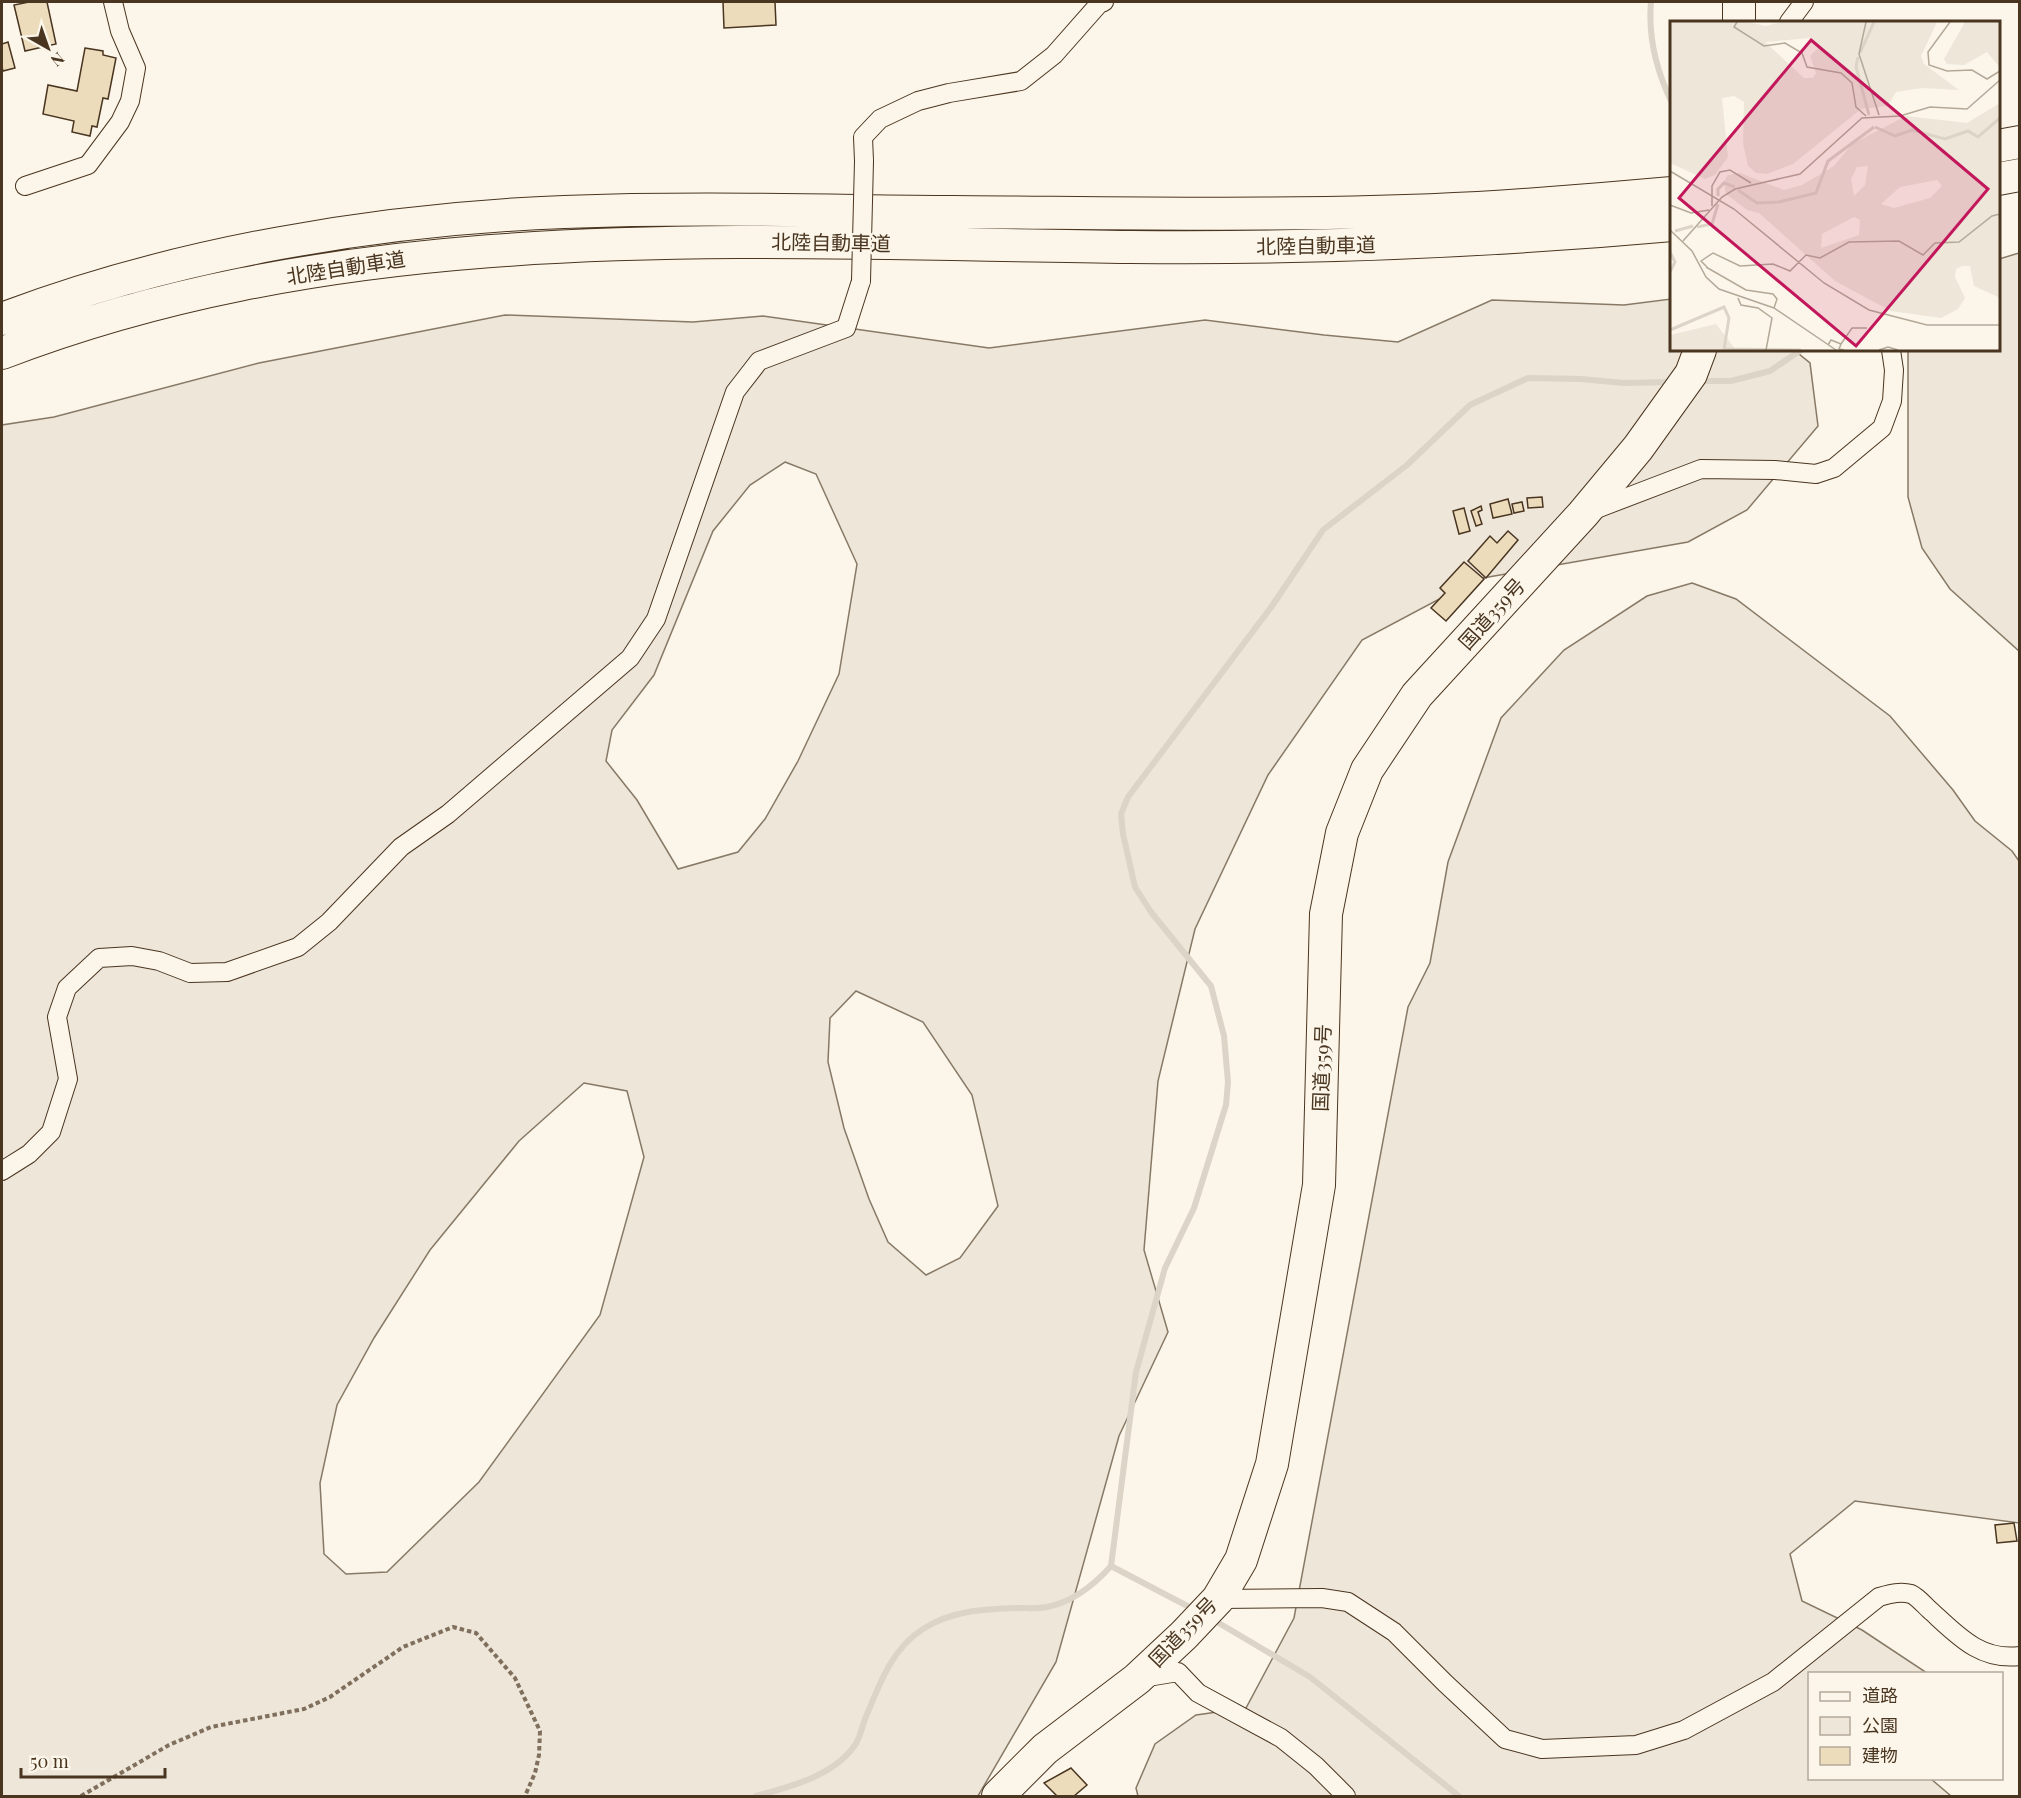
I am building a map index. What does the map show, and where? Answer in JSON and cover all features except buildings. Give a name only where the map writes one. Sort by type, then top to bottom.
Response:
[{"type":"highway","points":[[1738,21],[1739,2]]},
{"type":"highway","points":[[2000,146],[2019,142]]},
{"type":"highway","points":[[2000,179],[2019,175]]},
{"type":"highway","name":"北陸自動車道","points":[[2,319],[108,284],[228,254],[348,232],[520,215],[692,210],[1247,214],[1477,208],[1670,193]]},
{"type":"highway","name":"北陸自動車道","points":[[2,353],[117,314],[230,287],[350,265],[469,251],[698,242],[1363,246],[1670,225]]},
{"type":"highway","name":"国道359号","points":[[998,1797],[1045,1749],[1137,1679],[1184,1635],[1218,1599],[1241,1560],[1272,1464],[1319,1185],[1326,914],[1342,833],[1367,771],[1417,695],[1583,514],[1638,448],[1696,362]]},
{"type":"street","points":[[25,186],[88,165],[120,122],[130,101],[136,68],[120,31],[113,2]]},
{"type":"street","points":[[2,1171],[29,1154],[51,1132],[68,1079],[57,1017],[67,988],[99,958],[132,956],[159,961],[190,973],[227,972],[298,946],[329,922],[401,847],[448,814],[630,658],[656,619],[735,392],[759,361],[846,328],[861,281],[863,137],[880,119],[918,101],[949,93],[1021,81],[1054,55],[1099,4],[1104,2]]},
{"type":"street","points":[[1790,21],[1804,2]]},
{"type":"street","points":[[1583,514],[1701,469],[1775,470],[1816,474],[1834,468],[1882,428],[1892,401],[1894,370],[1891,351]]},
{"type":"street","points":[[1218,1599],[1322,1598],[1348,1602],[1394,1632],[1505,1739],[1542,1749],[1636,1745],[1684,1730],[1773,1682],[1879,1597],[1899,1592],[1912,1595],[1952,1630],[1982,1652],[2010,1657],[2019,1656]]},
{"type":"street","points":[[1137,1679],[1178,1672],[1198,1693],[1281,1738],[1316,1766],[1346,1797]]},
{"type":"path","points":[[81,1797],[169,1745],[211,1727],[304,1709],[330,1697],[403,1647],[453,1627],[476,1633],[515,1678],[540,1731],[539,1755],[535,1773],[525,1797]]},
{"type":"green space","points":[[2020,253],[2019,651],[1950,589],[1922,548],[1908,497],[1908,351],[2000,351],[2000,259]]},
{"type":"green space","points":[[1670,299],[1670,351],[1795,351],[1810,363],[1818,426],[1747,510],[1688,542],[1477,579],[1362,640],[1268,775],[1195,929],[1158,1081],[1144,1250],[1168,1332],[1119,1436],[1056,1662],[978,1796],[2,1796],[2,425],[54,417],[259,363],[505,315],[693,322],[763,316],[989,348],[1205,320],[1398,342],[1492,300],[1624,305]],"holes":[[[785,462],[816,474],[857,564],[839,674],[798,761],[765,819],[738,852],[678,869],[637,800],[606,761],[612,730],[654,675],[713,531],[750,485]],[[856,991],[923,1022],[972,1095],[998,1206],[960,1258],[926,1275],[888,1242],[869,1199],[844,1128],[828,1062],[830,1018]],[[584,1083],[627,1091],[644,1157],[600,1315],[479,1482],[387,1572],[346,1574],[324,1554],[320,1483],[337,1405],[374,1338],[430,1250],[519,1141]]]},
{"type":"green space","points":[[1692,583],[1736,599],[1890,716],[1953,790],[1975,821],[2012,851],[2019,861],[2019,1523],[1855,1501],[1790,1554],[1802,1601],[1862,1630],[1925,1672],[1808,1672],[1808,1780],[1932,1780],[1951,1796],[1138,1796],[1136,1788],[1155,1744],[1196,1715],[1246,1708],[1294,1618],[1408,1007],[1430,963],[1448,862],[1501,718],[1564,650],[1647,596]]},
{"type":"waterway","points":[[1651,2],[1652,41],[1662,79],[1670,98]]},
{"type":"waterway","points":[[1698,381],[1731,381],[1770,371],[1800,351]]},
{"type":"waterway","points":[[756,1796],[810,1779],[846,1756],[858,1739],[887,1669],[902,1647],[923,1629],[957,1614],[1057,1605],[1082,1592],[1111,1566],[1136,1372],[1165,1268],[1194,1208],[1226,1105],[1228,1082],[1224,1036],[1211,986],[1151,912],[1135,887],[1123,834],[1121,814],[1128,797],[1272,606],[1323,530],[1407,465],[1470,405],[1528,378],[1624,383],[1673,382]]},
{"type":"waterway","points":[[1111,1566],[1195,1610]]},
{"type":"waterway","points":[[1212,1619],[1310,1677],[1459,1796]]}]
